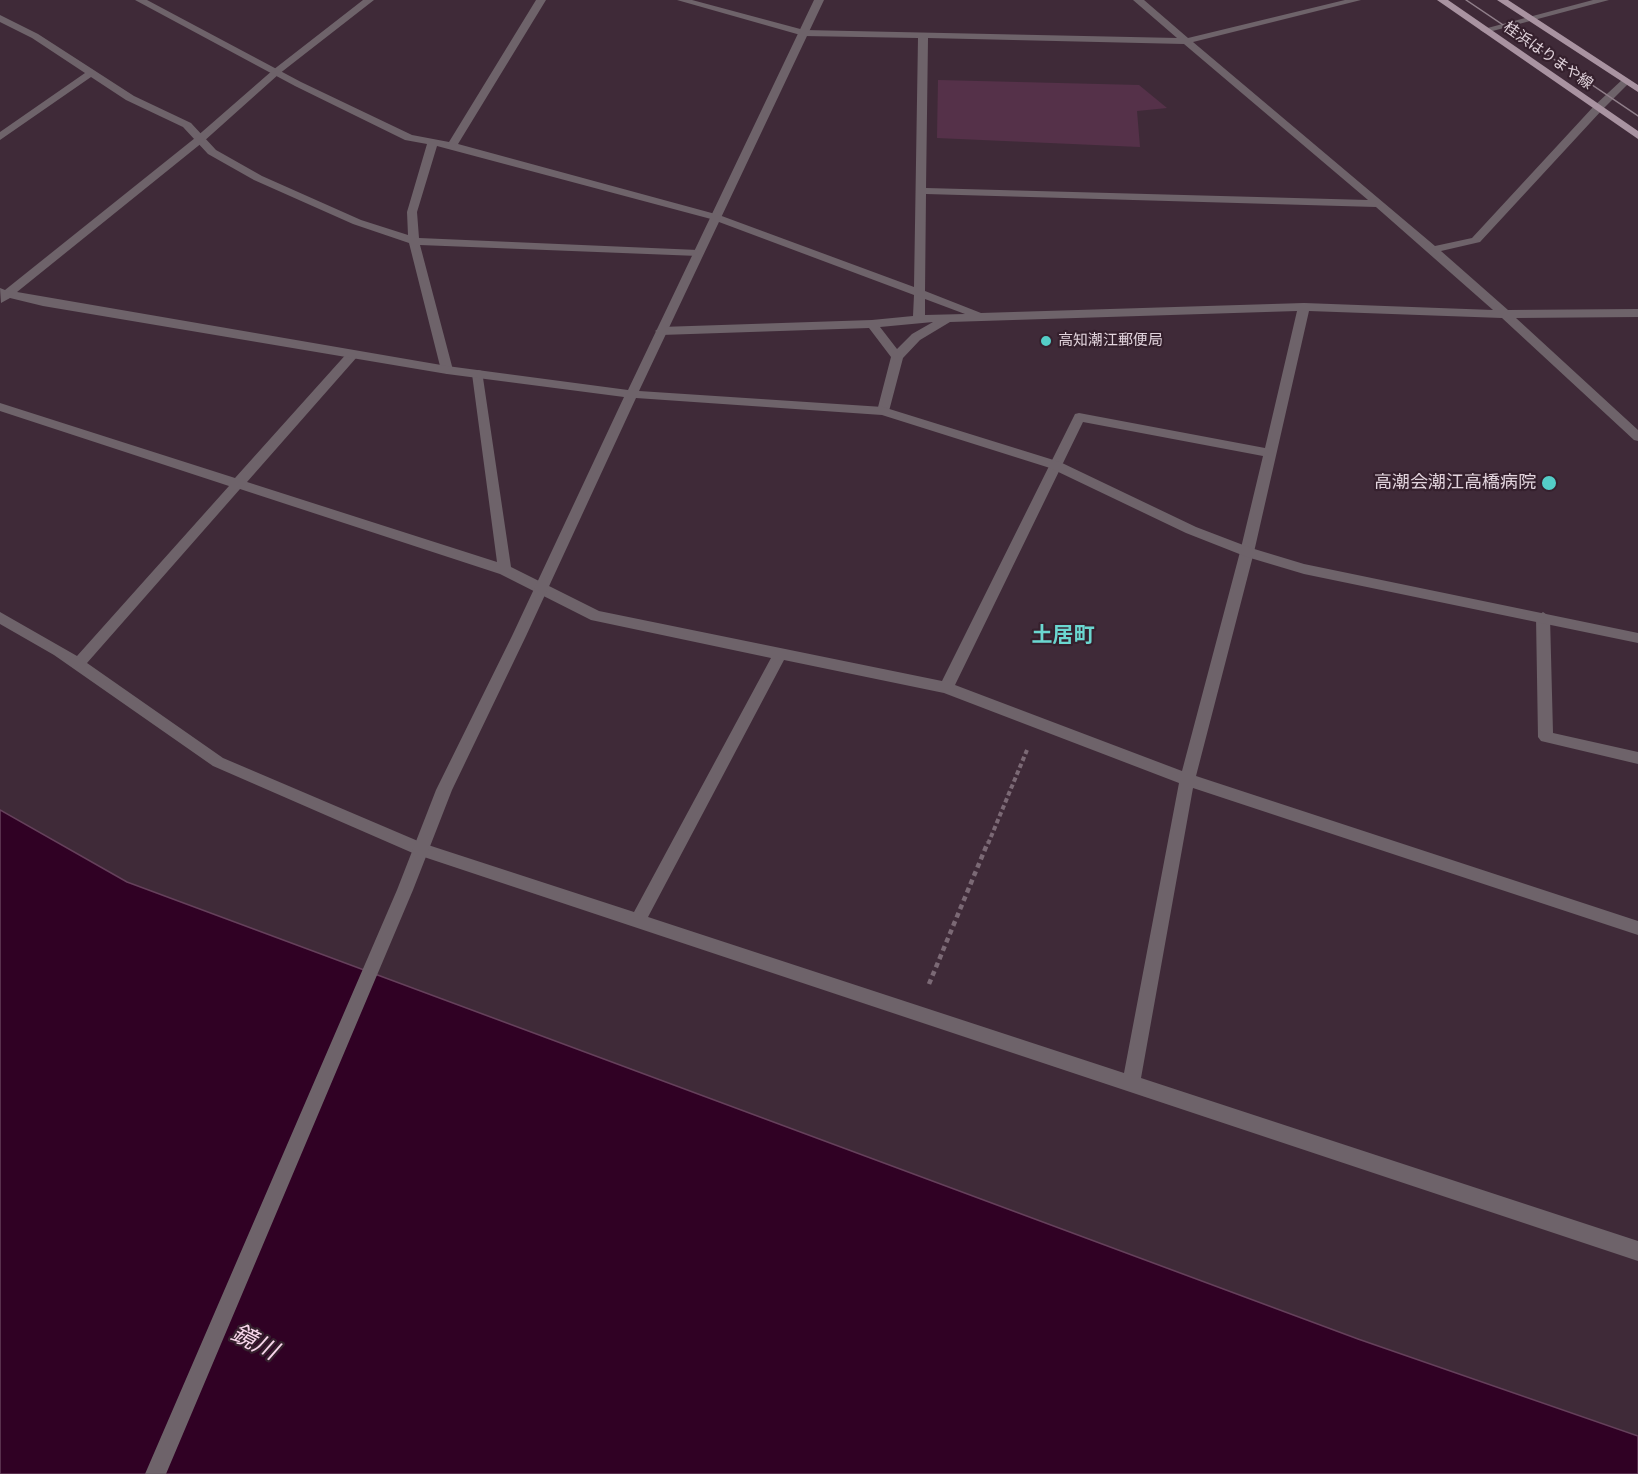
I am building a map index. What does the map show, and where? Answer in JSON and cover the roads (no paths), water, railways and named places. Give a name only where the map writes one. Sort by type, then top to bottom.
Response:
[{"type":"main road","name":"桂浜はりまや線","points":[[1442,0],[1638,136]]},
{"type":"main road","name":"桂浜はりまや線","points":[[1502,0],[1638,89]]},
{"type":"street","points":[[140,0],[276,72],[409,138],[452,146],[715,217],[984,317]]},
{"type":"street","points":[[2,295],[199,140],[276,72],[369,0]]},
{"type":"street","points":[[452,146],[541,0]]},
{"type":"street","points":[[682,0],[804,33],[1186,41],[1356,0]]},
{"type":"street","points":[[154,1474],[400,901],[444,790],[542,588],[631,394],[819,0]]},
{"type":"street","points":[[1138,0],[1433,250],[1638,437]]},
{"type":"street","points":[[1485,30],[1604,0]]},
{"type":"street","points":[[0,18],[35,36],[130,98],[187,125],[212,152],[258,178],[357,222],[414,241],[698,253]]},
{"type":"street","points":[[919,319],[922,35]]},
{"type":"street","points":[[0,137],[92,72]]},
{"type":"street","points":[[1433,250],[1476,240],[1598,108],[1626,81]]},
{"type":"street","points":[[433,142],[412,212],[414,241],[447,370]]},
{"type":"street","points":[[922,191],[1379,204]]},
{"type":"street","points":[[2,295],[447,370],[631,394],[883,411],[1055,465],[1191,530],[1247,552],[1304,569],[1638,638]]},
{"type":"street","points":[[661,331],[872,324],[919,319],[1304,306],[1505,314],[1638,313]]},
{"type":"street","points":[[1131,1082],[1187,780],[1247,552],[1304,306]]},
{"type":"street","points":[[883,411],[897,357],[916,337],[948,318]]},
{"type":"street","points":[[872,324],[897,357]]},
{"type":"street","points":[[78,664],[352,354]]},
{"type":"street","points":[[478,374],[506,570]]},
{"type":"street","points":[[0,407],[506,570],[596,616],[779,656],[946,688],[1187,780],[1638,928]]},
{"type":"street","points":[[946,688],[1079,417],[1269,453]]},
{"type":"street","points":[[0,617],[78,664],[218,762],[422,849],[1638,1251]]},
{"type":"street","points":[[1543,617],[1546,737],[1638,758]]},
{"type":"street","points":[[638,920],[779,656]]},
{"type":"water","name":"鏡川","points":[[0,810],[127,882],[1358,1339],[1638,1436],[1638,1474],[0,1474]]},
{"type":"tram line","points":[[1466,0],[1638,116]]},
{"type":"place","name":"高知潮江郵便局","points":[[1046,341]]},
{"type":"place","name":"高潮会潮江高橋病院","points":[[1549,483]]},
{"type":"district","name":"土居町","points":[[1063,636]]}]
